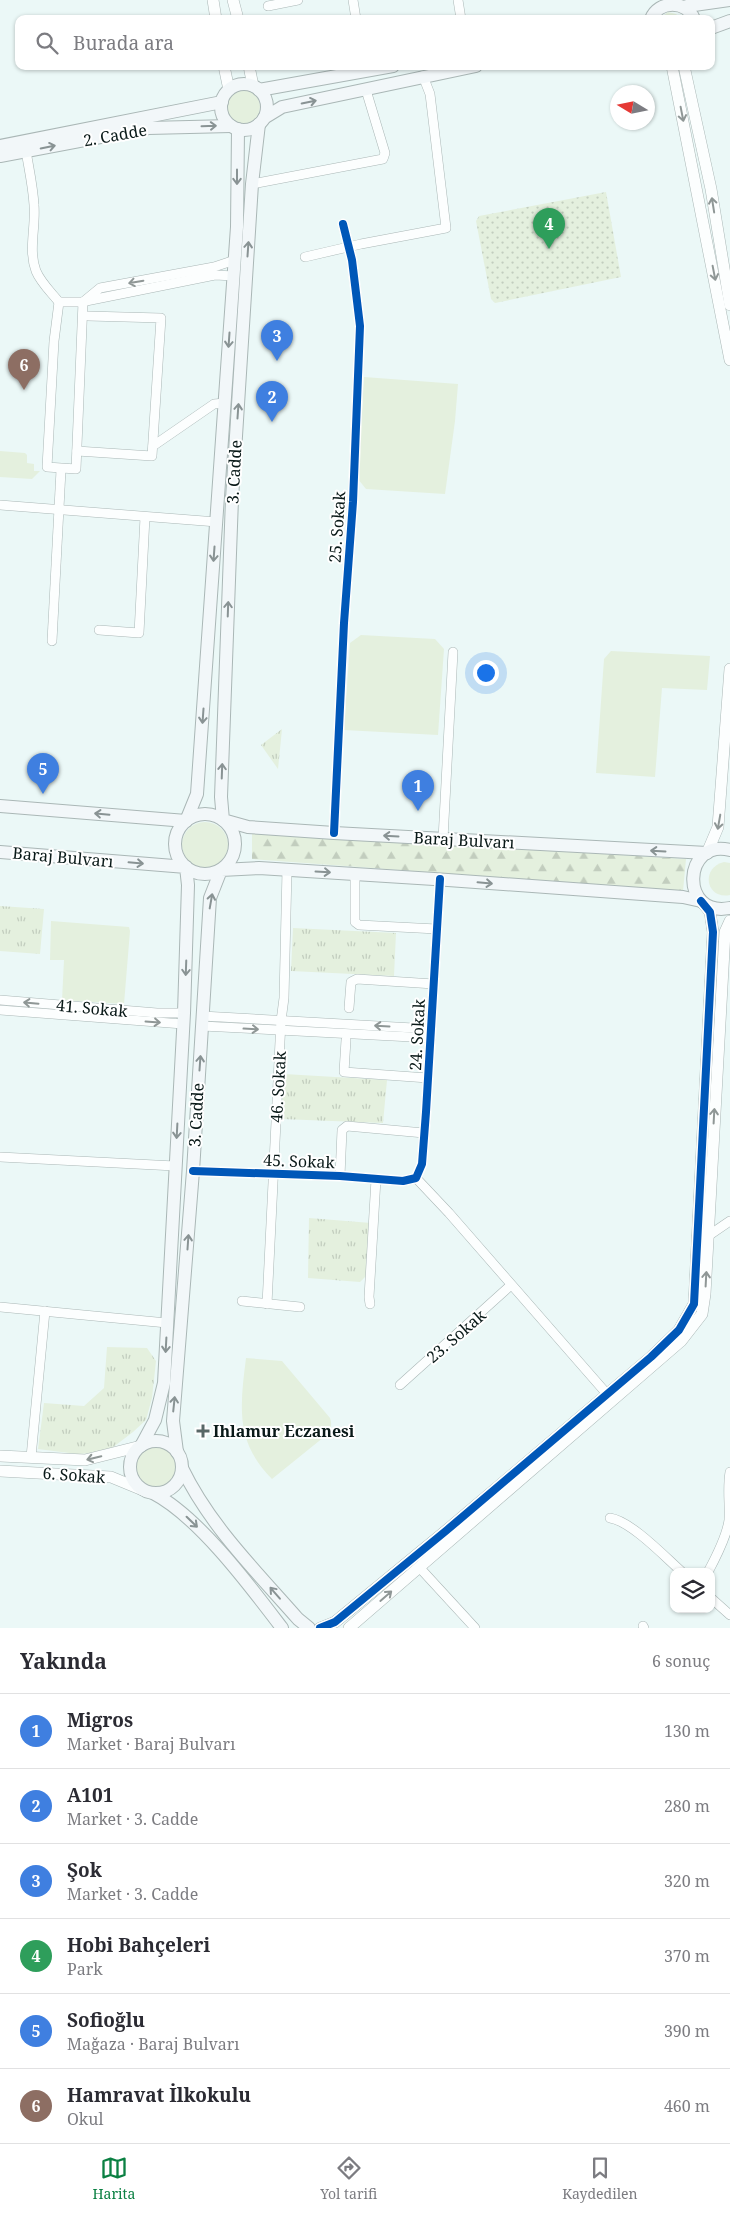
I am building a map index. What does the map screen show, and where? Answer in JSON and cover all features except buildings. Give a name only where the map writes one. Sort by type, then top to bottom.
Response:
[{"type":"main road","points":[[652,15],[657,7],[668,0],[682,2],[688,6],[692,15]]},
{"type":"main road","points":[[688,6],[730,0]]},
{"type":"main road","points":[[715,27],[730,21]]},
{"type":"main road","points":[[355,70],[256,88],[240,84],[229,90],[222,102],[223,115],[234,127],[245,130],[282,108],[455,70]]},
{"type":"main road","points":[[256,88],[267,103],[262,121]]},
{"type":"main road","name":"2. Cadde","points":[[0,146],[222,102]]},
{"type":"main road","name":"3. Cadde","points":[[223,820],[221,797],[232,499],[252,184],[262,121]]},
{"type":"main road","name":"3. Cadde","points":[[186,821],[197,794],[234,276],[234,127]]},
{"type":"main road","name":"2. Cadde","points":[[0,156],[148,128],[234,127]]},
{"type":"main road","points":[[0,806],[186,821]]},
{"type":"main road","points":[[222,870],[234,855],[234,835],[230,826],[214,815],[194,816],[179,829],[175,839],[175,849],[179,859],[186,867],[194,872],[203,874],[222,870],[287,870],[440,879],[683,898],[701,901],[718,909],[730,908]]},
{"type":"main road","name":"Baraj Bulvarı","points":[[223,820],[248,827],[334,833],[707,853],[716,850],[730,850]]},
{"type":"main road","name":"Baraj Bulvarı","points":[[0,852],[186,867]]},
{"type":"main road","points":[[701,901],[693,885],[692,876],[695,867],[707,853]]},
{"type":"main road","name":"3. Cadde","points":[[141,1446],[155,1420],[164,1383],[184,1018],[188,893],[186,867]]},
{"type":"main road","name":"3. Cadde","points":[[177,1452],[173,1421],[193,1171],[210,898],[222,870]]},
{"type":"main road","points":[[282,1628],[202,1532],[180,1510],[134,1481],[130,1466],[132,1458],[141,1446],[156,1441],[164,1443],[177,1452],[182,1468],[195,1495],[210,1517],[298,1619],[309,1628]]},
{"type":"main road","points":[[149,1492],[170,1489],[176,1484],[182,1468]]},
{"type":"street","points":[[213,0],[215,15]]},
{"type":"street","points":[[233,0],[237,15]]},
{"type":"street","points":[[268,6],[298,0]]},
{"type":"street","points":[[353,0],[355,15]]},
{"type":"street","points":[[458,0],[460,15]]},
{"type":"street","points":[[225,70],[229,90]]},
{"type":"street","points":[[250,70],[256,88]]},
{"type":"street","points":[[673,70],[730,360]]},
{"type":"street","points":[[685,70],[728,276],[730,305]]},
{"type":"street","points":[[305,257],[446,228],[430,94],[423,76]]},
{"type":"street","points":[[252,184],[383,159],[385,153],[366,90]]},
{"type":"street","points":[[26,151],[34,204],[35,228],[32,251],[34,264],[42,283],[59,302],[83,302],[215,275],[234,276]]},
{"type":"street","name":"25. Sokak","points":[[334,833],[360,368],[360,326],[349,247],[343,224]]},
{"type":"street","points":[[59,302],[54,341],[47,467],[61,470],[76,469],[83,302],[100,288],[214,267],[235,260]]},
{"type":"street","points":[[77,451],[152,456],[160,318],[88,316]]},
{"type":"street","points":[[152,446],[214,404],[225,403]]},
{"type":"street","points":[[52,642],[61,470]]},
{"type":"street","points":[[0,505],[216,522]]},
{"type":"street","points":[[99,630],[139,633],[145,517]]},
{"type":"street","points":[[443,839],[453,652]]},
{"type":"street","points":[[707,853],[715,838],[719,820],[730,669]]},
{"type":"street","name":"46. Sokak","points":[[267,1304],[284,998],[287,870]]},
{"type":"street","points":[[355,874],[355,922],[360,925],[437,929]]},
{"type":"street","name":"24. Sokak","points":[[416,1178],[422,1164],[440,879]]},
{"type":"street","points":[[320,1628],[334,1622],[607,1394],[679,1330],[694,1304],[713,932],[710,912],[701,901]]},
{"type":"street","points":[[349,1628],[681,1341],[702,1314],[705,1294],[724,941],[725,932],[730,921]]},
{"type":"street","points":[[349,1008],[351,982],[357,979],[434,984]]},
{"type":"street","name":"41. Sokak","points":[[0,1000],[157,1013],[184,1018]]},
{"type":"street","name":"41. Sokak","points":[[0,1010],[184,1018]]},
{"type":"street","points":[[202,1021],[431,1034]]},
{"type":"street","points":[[346,1040],[344,1072],[428,1078]]},
{"type":"street","points":[[340,1176],[342,1130],[347,1126],[424,1133]]},
{"type":"street","points":[[0,1157],[175,1166]]},
{"type":"street","name":"45. Sokak","points":[[193,1171],[340,1176],[403,1181],[416,1178]]},
{"type":"street","points":[[416,1178],[607,1394]]},
{"type":"street","points":[[370,1304],[376,1179]]},
{"type":"street","points":[[708,1236],[730,1221]]},
{"type":"street","name":"23. Sokak","points":[[400,1385],[511,1285]]},
{"type":"street","points":[[242,1301],[300,1307]]},
{"type":"street","points":[[0,1307],[168,1323]]},
{"type":"street","points":[[30,1457],[45,1311]]},
{"type":"street","name":"6. Sokak","points":[[0,1456],[85,1460],[141,1446]]},
{"type":"street","name":"6. Sokak","points":[[0,1471],[111,1477],[149,1492]]},
{"type":"street","points":[[710,1568],[729,1522],[728,1485],[730,1472]]},
{"type":"street","points":[[610,1518],[617,1519],[644,1538],[678,1568]]},
{"type":"street","points":[[419,1567],[475,1628]]},
{"type":"street","points":[[715,1602],[730,1615]]},
{"type":"green space","points":[[668,12],[677,15],[664,15]]},
{"type":"green space","points":[[243,90],[250,91],[255,95],[259,100],[259,114],[255,119],[250,123],[243,124],[236,123],[231,119],[227,114],[226,107],[227,100],[231,95],[236,91]]},
{"type":"green space","points":[[606,192],[621,277],[495,303],[491,299],[476,221],[479,216]]},
{"type":"green space","points":[[364,377],[458,384],[445,494],[366,489],[358,479]]},
{"type":"green space","points":[[0,451],[25,453],[27,455],[27,463],[34,464],[34,471],[40,471],[32,479],[0,477]]},
{"type":"green space","points":[[361,635],[435,639],[444,649],[438,735],[344,730],[350,643]]},
{"type":"green space","points":[[611,651],[710,656],[707,690],[662,688],[655,777],[596,773],[604,659]]},
{"type":"green space","points":[[282,729],[278,769],[261,745]]},
{"type":"green space","points":[[200,822],[210,822],[224,832],[228,845],[224,858],[218,864],[210,868],[200,868],[186,858],[182,850],[182,840],[192,826]]},
{"type":"green space","points":[[252,833],[686,859],[683,891],[252,859]]},
{"type":"green space","points":[[724,862],[730,863],[730,895],[716,893],[709,883],[711,870],[716,865]]},
{"type":"green space","points":[[0,906],[44,909],[40,954],[0,951]]},
{"type":"green space","points":[[51,921],[129,927],[124,1004],[62,1000],[64,960],[50,960]]},
{"type":"green space","points":[[293,928],[396,933],[394,976],[291,971]]},
{"type":"green space","points":[[284,1074],[387,1080],[383,1123],[281,1119]]},
{"type":"green space","points":[[309,1218],[371,1223],[367,1275],[360,1282],[308,1278]]},
{"type":"green space","points":[[107,1347],[147,1348],[156,1361],[152,1398],[146,1420],[112,1448],[96,1453],[77,1454],[38,1449],[44,1403],[84,1406],[104,1388]]},
{"type":"green space","points":[[246,1358],[282,1361],[331,1421],[328,1433],[324,1437],[272,1479],[251,1451],[246,1437],[243,1423],[242,1392]]},
{"type":"green space","points":[[160,1447],[167,1450],[173,1456],[176,1467],[175,1475],[167,1484],[160,1487],[152,1487],[145,1484],[137,1475],[136,1463],[139,1456],[148,1448]]},
{"type":"cycle path","points":[[334,833],[344,623],[353,502],[360,326],[352,260],[343,224]]},
{"type":"cycle path","points":[[193,1171],[340,1176],[403,1181],[416,1178],[422,1164],[440,879]]},
{"type":"cycle path","points":[[320,1628],[335,1622],[651,1357],[679,1330],[694,1304],[713,932],[710,912],[701,901]]},
{"type":"place","name":"Hobi Bahçeleri","points":[[549,249]]},
{"type":"place","name":"Şok","points":[[277,361]]},
{"type":"place","name":"Hamravat İlkokulu","points":[[24,390]]},
{"type":"place","name":"A101","points":[[272,422]]},
{"type":"place","name":"Sofioğlu","points":[[43,794]]},
{"type":"place","name":"Migros","points":[[418,811]]},
{"type":"place","name":"Ihlamur Eczanesi","points":[[203,1431]]}]
